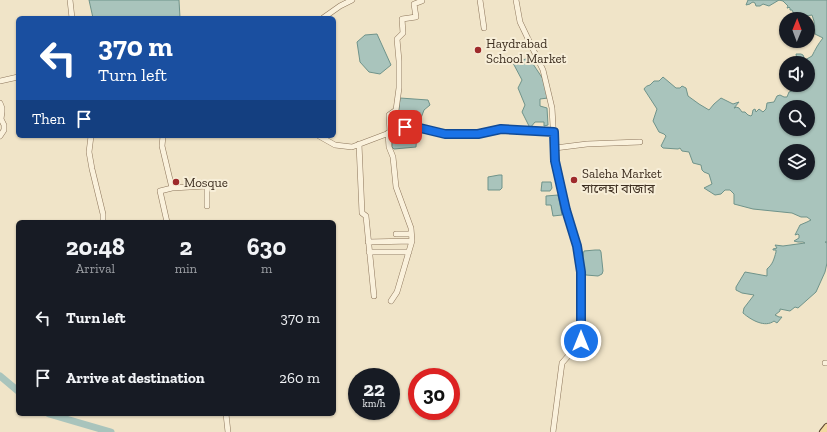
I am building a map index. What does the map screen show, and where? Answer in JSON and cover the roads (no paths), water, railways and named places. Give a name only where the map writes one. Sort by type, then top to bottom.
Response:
[{"type":"main road","points":[[823,432],[827,428]]},
{"type":"street","points":[[70,0],[72,16]]},
{"type":"street","points":[[326,16],[352,0]]},
{"type":"street","points":[[392,301],[397,292],[412,241],[411,228],[396,187],[393,157],[389,147],[389,114],[396,110],[399,88],[397,39],[403,33],[402,20],[416,17],[414,4],[422,0]]},
{"type":"street","points":[[480,0],[484,28]]},
{"type":"street","points":[[516,0],[520,22],[543,70],[552,108],[555,161],[566,210],[577,246],[581,272],[581,341],[562,363],[554,432]]},
{"type":"street","points":[[0,82],[16,78]]},
{"type":"street","points":[[0,103],[2,108],[1,119],[4,125],[4,130],[0,136]]},
{"type":"street","points":[[323,138],[335,145],[352,147],[405,127],[420,128],[445,134],[478,134],[501,129],[554,132]]},
{"type":"street","points":[[91,138],[89,152],[103,214],[103,220]]},
{"type":"street","points":[[163,138],[162,146],[172,188]]},
{"type":"street","points":[[555,148],[587,144],[640,142]]},
{"type":"street","points":[[359,144],[362,213],[366,216],[374,296]]},
{"type":"street","points":[[167,220],[160,191],[172,188],[207,186],[207,206]]},
{"type":"street","points":[[396,234],[411,234]]},
{"type":"street","points":[[368,242],[412,241]]},
{"type":"street","points":[[369,252],[410,252]]},
{"type":"street","points":[[226,416],[228,432]]},
{"type":"water","points":[[89,0],[179,0],[180,16],[93,16]]},
{"type":"water","points":[[748,0],[779,0],[769,6],[763,4],[756,6],[753,2],[746,5]]},
{"type":"water","points":[[779,0],[827,0],[827,242],[825,242],[827,243],[827,263],[825,272],[816,292],[798,308],[795,307],[790,311],[780,309],[780,311],[775,315],[782,317],[777,323],[774,321],[766,324],[758,322],[743,313],[744,308],[754,295],[742,293],[736,290],[736,287],[745,272],[767,276],[767,269],[772,263],[776,252],[776,250],[773,250],[777,248],[775,245],[783,246],[805,243],[794,241],[799,238],[798,234],[795,235],[800,225],[811,220],[807,217],[801,217],[792,213],[753,209],[734,204],[734,194],[730,190],[725,190],[721,194],[715,195],[704,188],[712,184],[709,174],[702,170],[701,165],[693,163],[689,152],[682,151],[680,148],[663,148],[661,146],[666,136],[659,132],[653,121],[657,109],[644,89],[654,81],[659,81],[663,77],[676,88],[680,88],[682,86],[686,88],[688,96],[709,110],[721,98],[733,104],[739,102],[734,108],[739,108],[742,112],[745,112],[751,116],[753,110],[755,109],[756,112],[759,109],[763,112],[766,109],[767,103],[774,102],[777,96],[780,95],[787,97],[789,92],[815,92],[815,56],[812,56],[823,38],[815,34],[815,12],[793,12],[789,7],[787,8],[788,6],[783,1]]},
{"type":"water","points":[[377,34],[391,65],[380,74],[369,72],[360,62],[357,42],[365,35]]},
{"type":"water","points":[[796,54],[801,54],[803,55],[796,56]]},
{"type":"water","points":[[529,58],[543,79],[548,98],[540,99],[540,106],[547,108],[548,125],[544,126],[544,122],[535,122],[530,128],[522,112],[525,105],[518,88],[522,80],[513,63]]},
{"type":"water","points":[[400,98],[428,100],[430,105],[424,110],[418,126],[397,126]]},
{"type":"water","points":[[417,130],[416,147],[394,149],[392,147],[393,134],[396,132]]},
{"type":"water","points":[[502,175],[502,188],[500,190],[488,190],[488,177]]},
{"type":"water","points":[[542,182],[551,182],[552,188],[550,191],[541,191]]},
{"type":"water","points":[[558,195],[562,215],[553,216],[551,205],[546,205],[546,196]]},
{"type":"water","points":[[600,250],[601,252],[602,274],[598,276],[586,275],[583,263],[584,251]]},
{"type":"waterway","points":[[0,376],[16,389]]},
{"type":"waterway","points":[[56,416],[111,432]]},
{"type":"place","name":"Haydrabad School Market","points":[[478,50]]},
{"type":"place","name":"Saleha Market সালেহা বাজার","points":[[574,180]]},
{"type":"place","name":"Mosque","points":[[176,182]]}]
